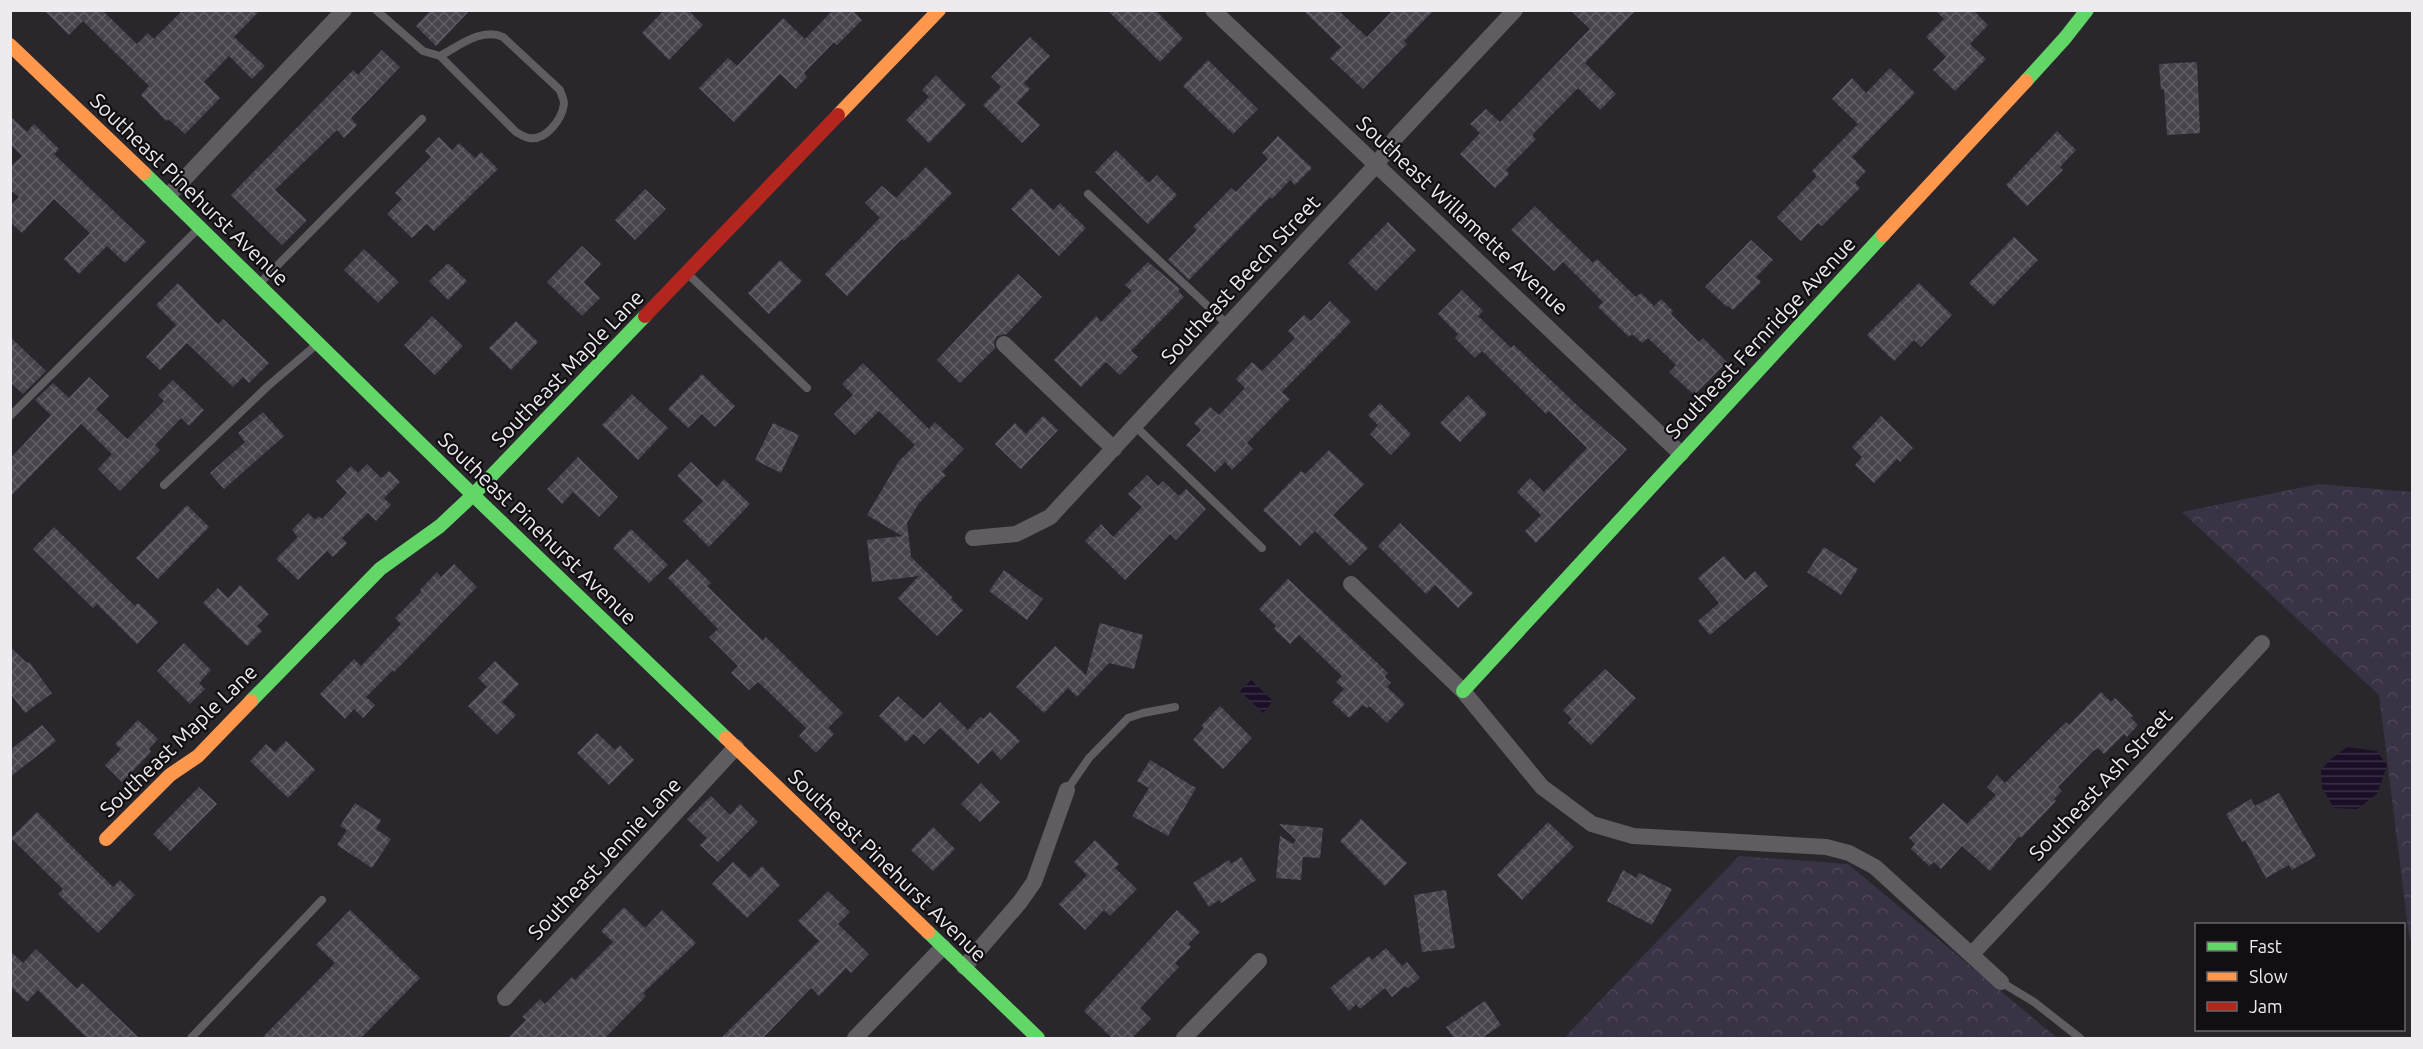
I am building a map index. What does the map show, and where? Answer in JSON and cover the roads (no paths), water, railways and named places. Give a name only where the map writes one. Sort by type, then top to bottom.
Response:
[{"type":"street","points":[[168,196],[344,10]]},
{"type":"street","name":"Southeast Maple Lane","points":[[106,838],[162,782],[198,756],[380,569],[440,526],[473,495],[939,10]]},
{"type":"street","name":"Southeast Willamette Avenue","points":[[1214,10],[1682,454]]},
{"type":"street","name":"Southeast Beech Street","points":[[973,538],[1016,534],[1050,517],[1377,164],[1396,137],[1515,10]]},
{"type":"street","name":"Southeast Fernridge Avenue","points":[[1462,691],[2065,38],[2086,10]]},
{"type":"street","name":"Southeast Pinehurst Avenue","points":[[10,45],[200,227],[473,495],[1038,1038]]},
{"type":"street","points":[[1004,344],[1114,449]]},
{"type":"street","points":[[1351,584],[1462,691],[1542,788],[1592,824],[1634,836],[1826,847],[1849,854],[1875,867],[2001,982]]},
{"type":"street","name":"Southeast Ash Street","points":[[1972,954],[2262,644]]},
{"type":"street","name":"Southeast Jennie Lane","points":[[505,998],[736,747]]},
{"type":"street","points":[[964,966],[1020,902],[1034,882],[1067,790]]},
{"type":"street","points":[[855,1038],[943,947]]},
{"type":"street","points":[[1184,1038],[1259,961]]},
{"type":"lane","points":[[376,10],[423,51],[440,56],[516,132],[527,138],[537,138],[550,129],[561,115],[564,101],[560,90],[503,37],[494,32],[483,34],[440,56]]},
{"type":"lane","points":[[258,284],[422,119]]},
{"type":"lane","points":[[1088,194],[1228,325]]},
{"type":"lane","points":[[10,416],[200,227]]},
{"type":"lane","points":[[687,273],[807,388]]},
{"type":"lane","points":[[165,485],[268,386],[318,343]]},
{"type":"lane","points":[[1135,426],[1262,548]]},
{"type":"lane","points":[[1067,790],[1089,758],[1128,718],[1175,707]]},
{"type":"lane","points":[[191,1038],[322,900]]},
{"type":"lane","points":[[2001,982],[2034,1002],[2080,1038]]}]
